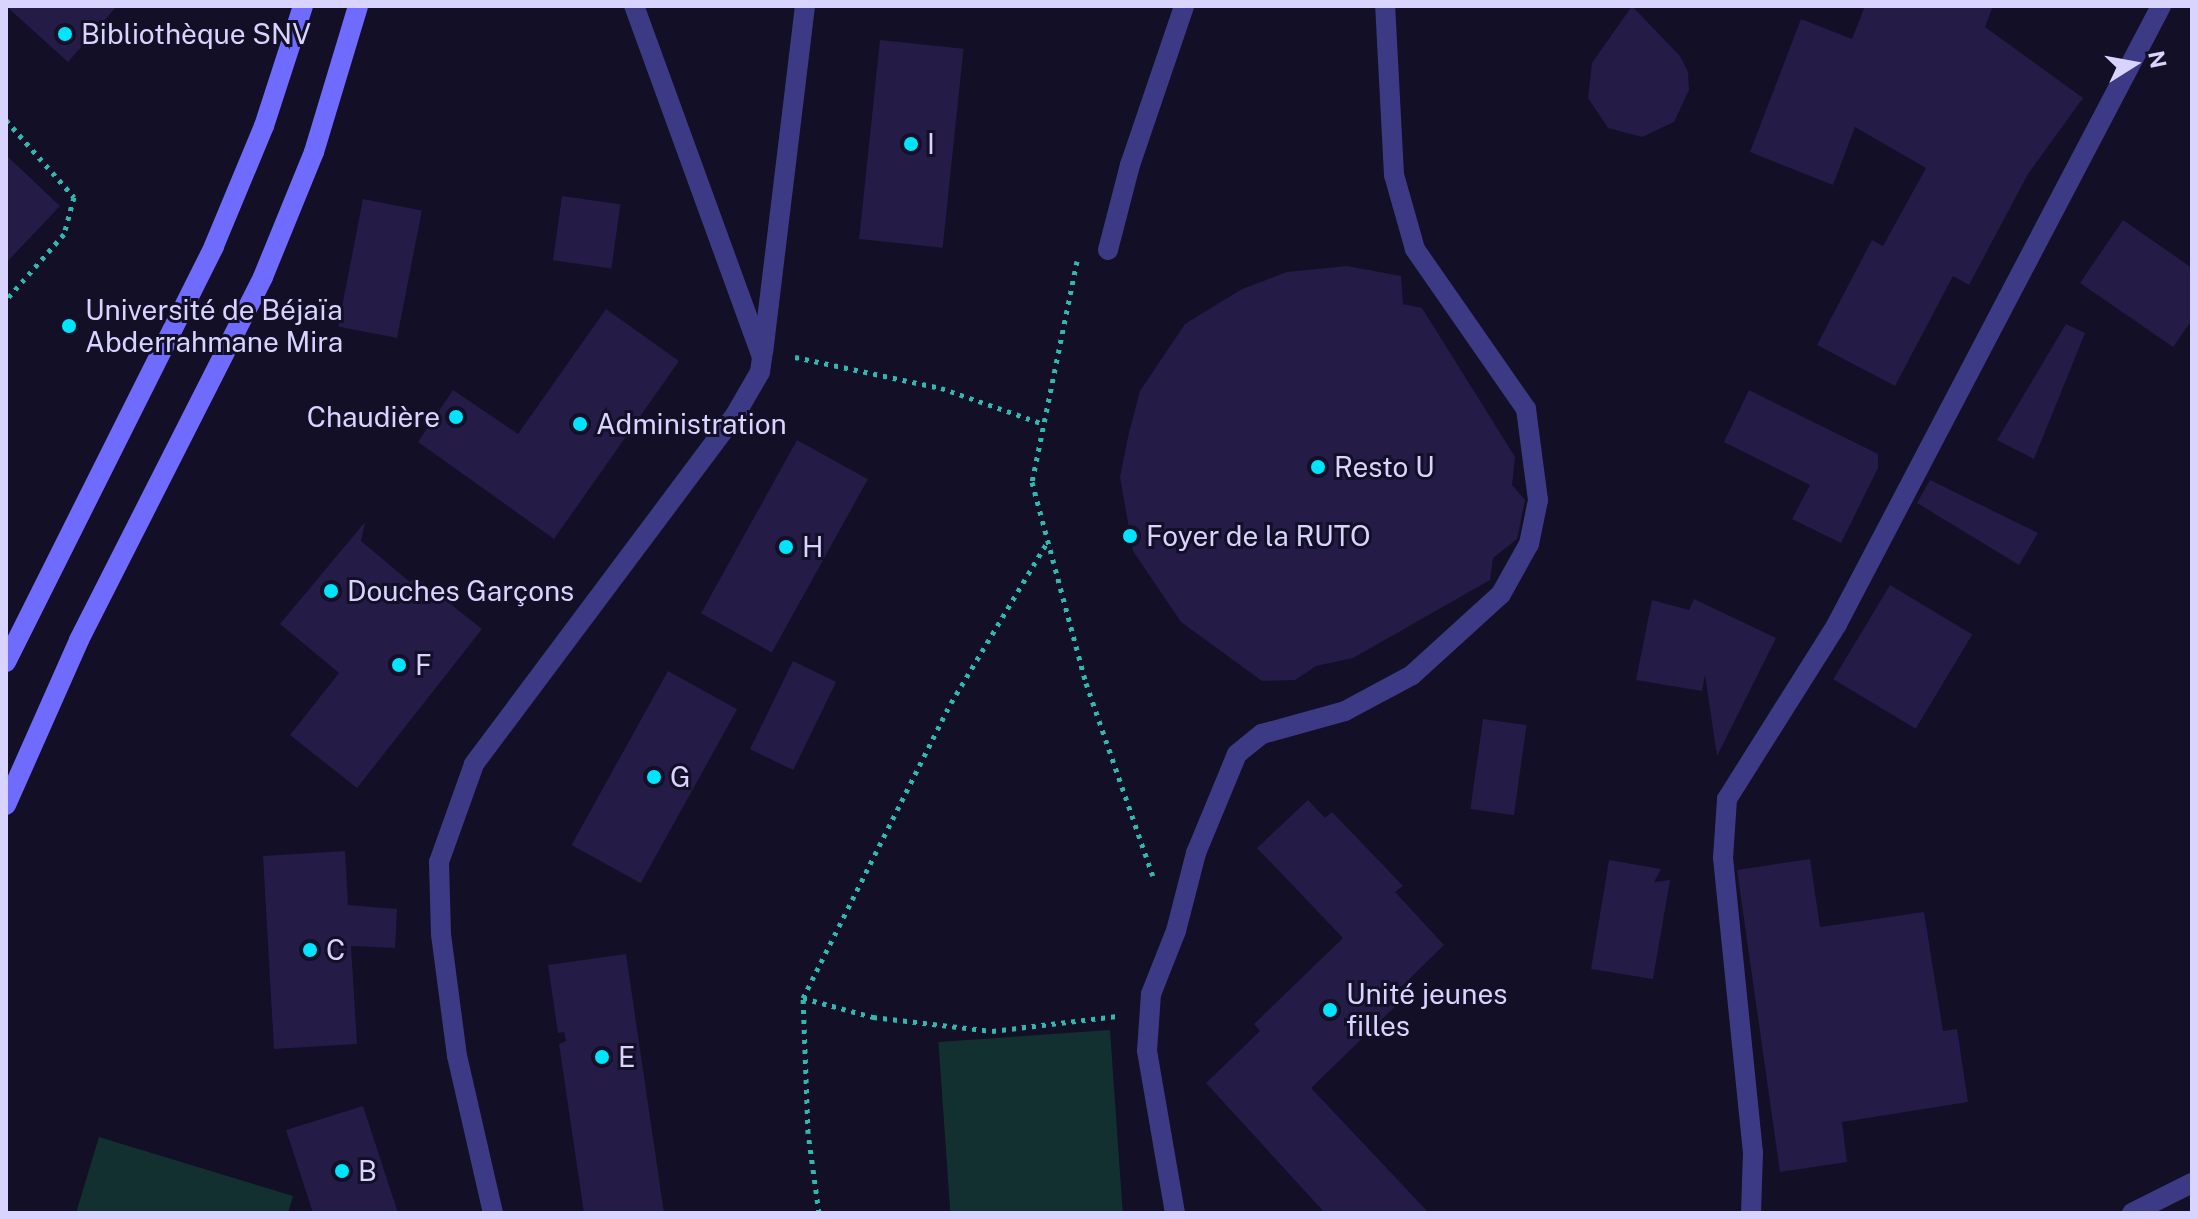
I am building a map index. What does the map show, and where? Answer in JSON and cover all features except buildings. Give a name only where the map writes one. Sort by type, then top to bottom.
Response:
[{"type":"street","points":[[6,662],[214,246],[264,126],[303,6]]},
{"type":"street","points":[[6,805],[79,640],[263,277],[314,152],[358,6]]},
{"type":"street","points":[[634,6],[762,357]]},
{"type":"street","points":[[493,1213],[457,1056],[441,934],[439,862],[474,764],[734,417],[760,372],[805,6]]},
{"type":"street","points":[[1108,250],[1130,165],[1184,6]]},
{"type":"street","points":[[1175,1213],[1147,1051],[1151,994],[1183,907],[1196,853],[1237,754],[1262,734],[1345,711],[1412,675],[1501,594],[1529,544],[1538,500],[1526,409],[1415,249],[1394,175],[1385,6]]},
{"type":"street","points":[[1751,1213],[1753,1153],[1723,858],[1727,799],[1837,624],[2161,6]]},
{"type":"street","points":[[2132,1213],[2192,1183]]},
{"type":"path","points":[[6,120],[74,197],[64,234],[6,300]]},
{"type":"path","points":[[762,357],[801,357],[941,388],[1041,423],[1032,482],[1086,683],[1162,899],[1183,907]]},
{"type":"path","points":[[819,1213],[808,1133],[803,998],[951,703],[1046,543]]},
{"type":"path","points":[[803,998],[873,1017],[992,1031],[1124,1015]]},
{"type":"green space","points":[[1110,1030],[1123,1213],[950,1213],[938,1042]]},
{"type":"green space","points":[[99,1137],[293,1196],[288,1213],[76,1213]]},
{"type":"place","name":"Bibliothèque SNV","points":[[65,34]]},
{"type":"place","name":"I","points":[[911,144]]},
{"type":"place","name":"Université de Béjaïa Abderrahmane Mira","points":[[69,326]]},
{"type":"place","name":"Chaudière","points":[[456,417]]},
{"type":"place","name":"Administration","points":[[580,424]]},
{"type":"place","name":"Resto U","points":[[1318,467]]},
{"type":"place","name":"Foyer de la RUTO","points":[[1130,536]]},
{"type":"place","name":"H","points":[[786,547]]},
{"type":"place","name":"Douches Garçons","points":[[331,591]]},
{"type":"place","name":"F","points":[[399,665]]},
{"type":"place","name":"G","points":[[654,777]]},
{"type":"place","name":"C","points":[[310,950]]},
{"type":"place","name":"Unité jeunes filles","points":[[1330,1010]]},
{"type":"place","name":"E","points":[[602,1057]]},
{"type":"place","name":"B","points":[[342,1171]]}]
